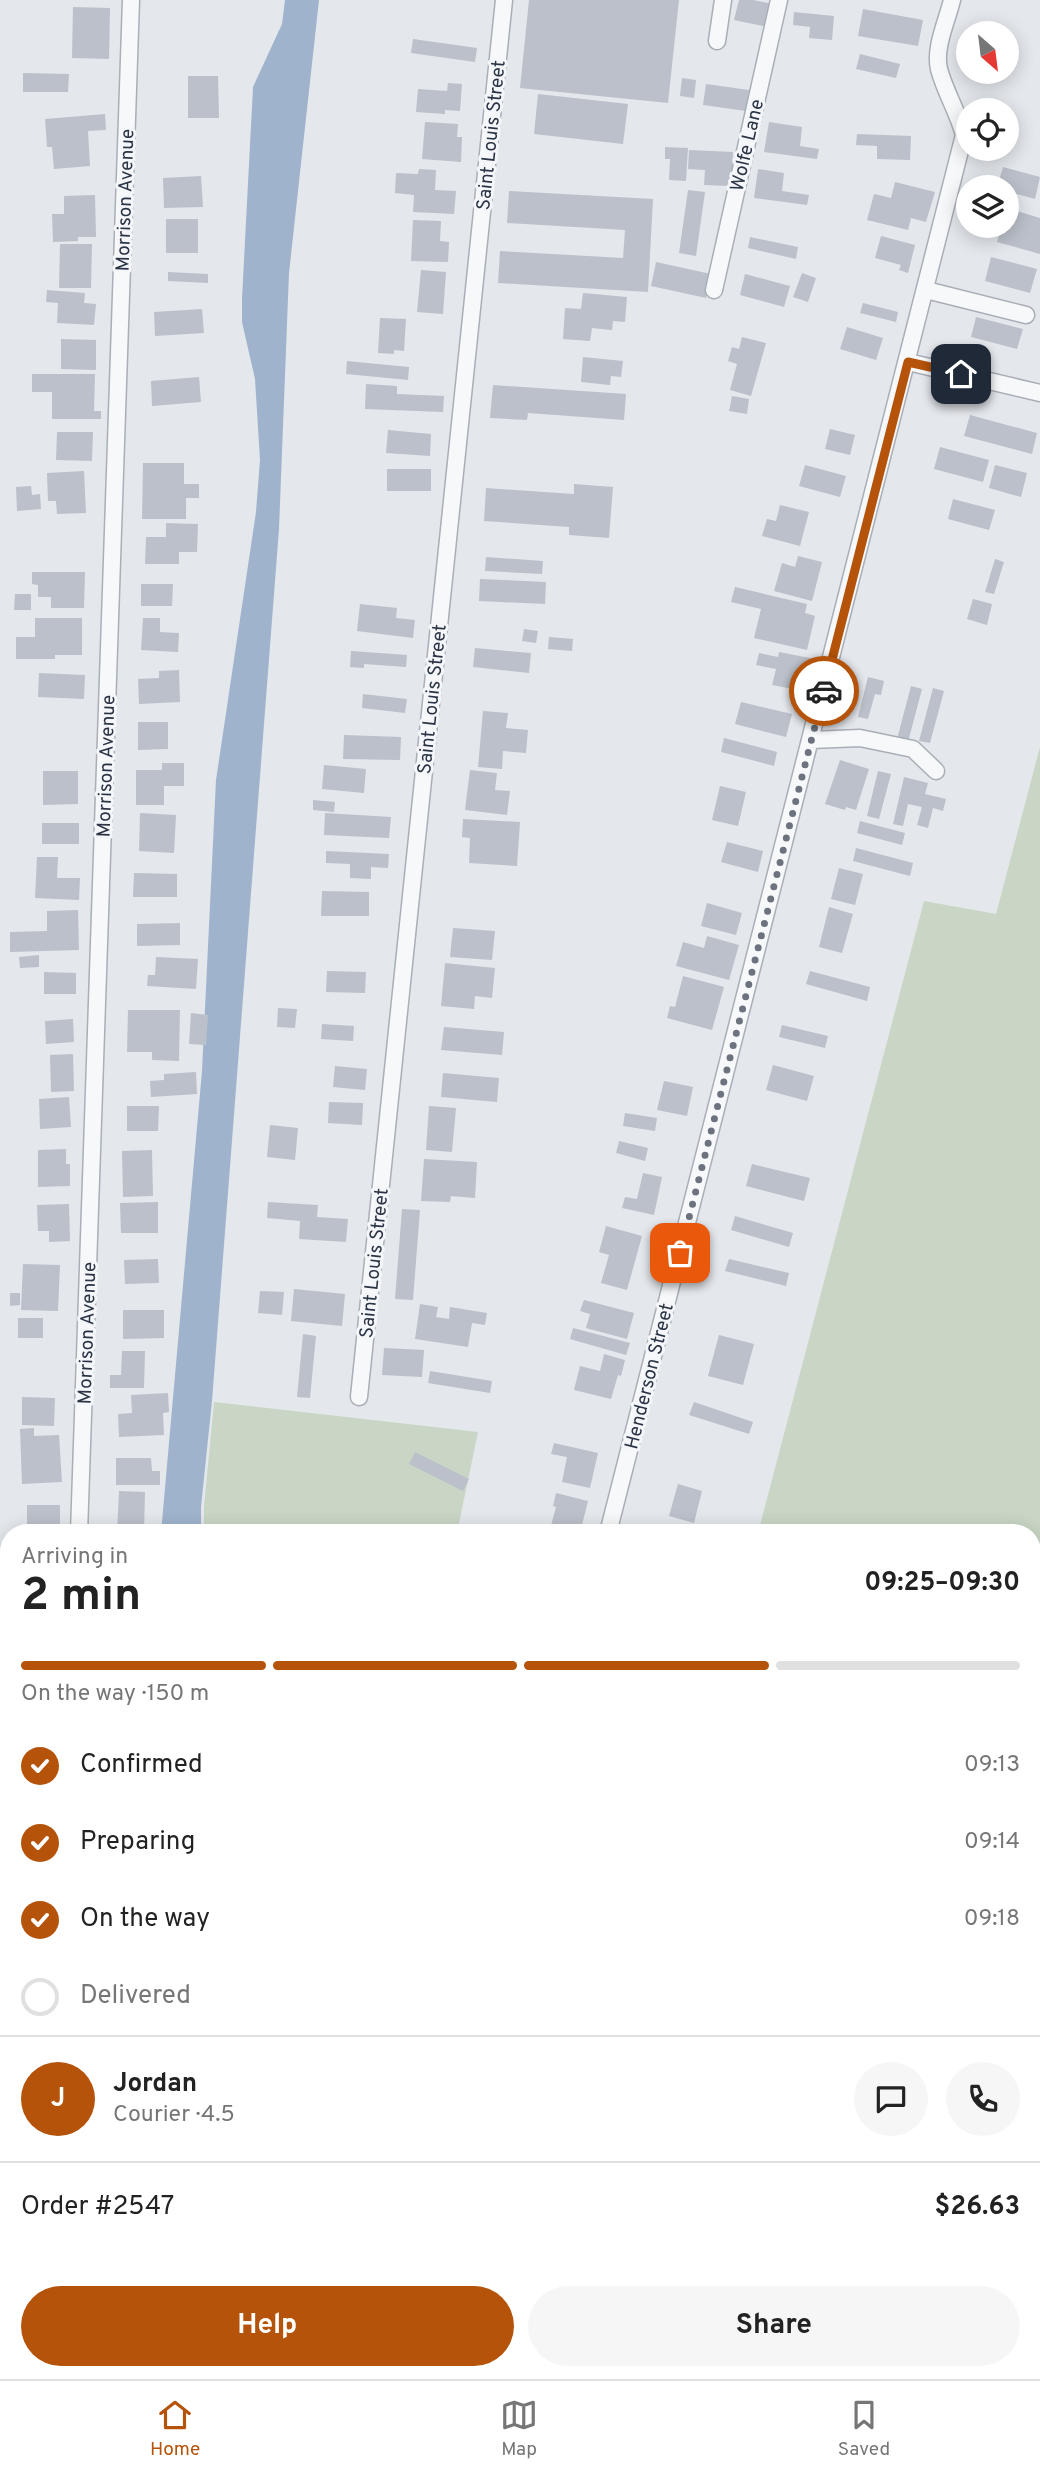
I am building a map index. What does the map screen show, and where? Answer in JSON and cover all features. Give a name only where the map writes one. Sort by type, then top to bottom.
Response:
[{"type":"street","name":"Morrison Avenue","points":[[79,1524],[131,0]]},
{"type":"street","name":"Saint Louis Street","points":[[359,1397],[504,0]]},
{"type":"street","points":[[717,41],[723,0]]},
{"type":"street","name":"Wolfe Lane","points":[[714,290],[779,0]]},
{"type":"street","name":"Henderson Street","points":[[610,1524],[964,135],[960,118],[939,67],[938,53],[952,0]]},
{"type":"street","points":[[926,290],[1026,315]]},
{"type":"street","points":[[908,362],[1040,393]]},
{"type":"street","points":[[811,740],[860,737],[913,749],[936,771]]},
{"type":"green space","points":[[1040,747],[1040,1524],[760,1524],[924,901],[996,914]]},
{"type":"green space","points":[[214,1402],[478,1432],[459,1524],[204,1524]]},
{"type":"water","points":[[285,0],[319,0],[289,273],[279,529],[201,1524],[162,1524],[202,1071],[216,780],[256,512],[260,460],[255,379],[242,322],[253,87],[282,24]]},
{"type":"building","points":[[529,0],[679,0],[668,103],[520,88]]},
{"type":"building","points":[[739,0],[773,4],[768,27],[734,20]]},
{"type":"building","points":[[73,7],[110,8],[109,59],[72,58]]},
{"type":"building","points":[[863,9],[923,20],[918,46],[858,36]]},
{"type":"building","points":[[794,12],[834,16],[832,40],[809,38],[810,27],[793,25]]},
{"type":"building","points":[[413,39],[477,48],[475,62],[411,53]]},
{"type":"building","points":[[860,54],[900,64],[896,78],[856,69]]},
{"type":"building","points":[[23,73],[69,74],[68,92],[23,92]]},
{"type":"building","points":[[188,76],[218,76],[219,118],[188,118]]},
{"type":"building","points":[[682,78],[696,80],[694,98],[680,96]]},
{"type":"building","points":[[448,83],[462,84],[460,111],[445,110],[445,114],[416,112],[418,89],[447,91]]},
{"type":"building","points":[[706,84],[749,90],[746,111],[703,105]]},
{"type":"building","points":[[538,94],[628,104],[623,144],[534,134]]},
{"type":"building","points":[[105,114],[106,130],[88,131],[90,166],[54,169],[52,147],[47,147],[45,119]]},
{"type":"building","points":[[425,122],[458,124],[457,137],[462,137],[461,162],[422,159]]},
{"type":"building","points":[[769,122],[802,127],[800,146],[819,149],[817,159],[764,152]]},
{"type":"building","points":[[857,134],[911,136],[910,160],[877,159],[877,146],[856,145]]},
{"type":"building","points":[[665,147],[688,148],[686,181],[669,180],[670,159],[665,159]]},
{"type":"building","points":[[689,150],[733,152],[731,186],[704,185],[705,170],[688,169]]},
{"type":"building","points":[[1003,167],[1040,177],[1035,199],[1019,195],[1019,175],[1001,175]]},
{"type":"building","points":[[419,169],[436,170],[435,190],[456,191],[454,214],[413,212],[414,195],[395,193],[396,173],[418,174]]},
{"type":"building","points":[[758,169],[784,173],[782,191],[809,195],[807,205],[754,198]]},
{"type":"building","points":[[201,176],[203,207],[164,208],[163,178]]},
{"type":"building","points":[[895,182],[935,192],[926,222],[911,218],[908,230],[867,220],[874,194],[891,198]]},
{"type":"building","points":[[688,190],[705,192],[696,256],[679,253]]},
{"type":"building","points":[[509,191],[653,199],[648,292],[498,283],[500,251],[623,258],[625,230],[507,223]]},
{"type":"building","points":[[95,195],[96,237],[53,242],[52,214],[64,214],[64,196]]},
{"type":"building","points":[[1019,212],[1040,218],[1040,254],[997,242],[998,238],[1019,238]]},
{"type":"building","points":[[166,219],[198,219],[198,253],[166,253]]},
{"type":"building","points":[[413,220],[441,221],[440,241],[449,242],[448,262],[411,261]]},
{"type":"building","points":[[881,236],[915,245],[908,273],[899,270],[901,265],[875,258]]},
{"type":"building","points":[[750,237],[798,247],[796,259],[748,248]]},
{"type":"building","points":[[60,244],[92,244],[91,288],[59,288]]},
{"type":"building","points":[[991,257],[1037,269],[1030,293],[985,281]]},
{"type":"building","points":[[656,262],[711,274],[706,298],[651,286]]},
{"type":"building","points":[[421,270],[446,272],[443,314],[417,312]]},
{"type":"building","points":[[168,272],[208,274],[208,283],[168,281]]},
{"type":"building","points":[[802,273],[816,278],[808,302],[793,297]]},
{"type":"building","points":[[745,274],[790,286],[784,307],[740,295]]},
{"type":"building","points":[[47,290],[85,293],[84,303],[96,304],[94,325],[57,323],[58,303],[46,302]]},
{"type":"building","points":[[583,293],[627,297],[625,322],[613,321],[612,330],[592,328],[590,341],[563,339],[565,308],[581,309]]},
{"type":"building","points":[[863,303],[898,312],[896,322],[860,313]]},
{"type":"building","points":[[202,309],[204,333],[155,336],[154,312]]},
{"type":"building","points":[[976,317],[1023,329],[1017,349],[971,337]]},
{"type":"building","points":[[380,318],[406,319],[404,351],[394,350],[394,354],[378,353]]},
{"type":"building","points":[[847,327],[883,338],[876,360],[840,349]]},
{"type":"building","points":[[742,337],[766,343],[751,396],[730,390],[737,364],[728,361],[732,347],[739,349]]},
{"type":"building","points":[[61,339],[96,340],[96,370],[61,369]]},
{"type":"building","points":[[583,357],[623,361],[621,377],[611,376],[610,385],[581,382]]},
{"type":"building","points":[[347,361],[409,367],[408,380],[346,374]]},
{"type":"building","points":[[32,374],[95,374],[94,411],[101,411],[101,419],[52,419],[52,392],[32,392]]},
{"type":"building","points":[[199,377],[201,402],[152,406],[151,381]]},
{"type":"building","points":[[366,384],[397,386],[397,394],[444,396],[443,412],[365,409]]},
{"type":"building","points":[[493,385],[626,394],[624,420],[528,413],[527,420],[490,418]]},
{"type":"building","points":[[732,396],[749,399],[747,414],[729,411]]},
{"type":"building","points":[[970,415],[1037,433],[1032,454],[964,436]]},
{"type":"building","points":[[830,429],[855,435],[850,455],[825,449]]},
{"type":"building","points":[[388,430],[431,434],[430,456],[386,453]]},
{"type":"building","points":[[57,432],[93,432],[92,461],[56,460]]},
{"type":"building","points":[[940,447],[989,460],[983,482],[934,469]]},
{"type":"building","points":[[143,463],[184,463],[184,484],[199,484],[199,498],[186,498],[186,519],[142,519]]},
{"type":"building","points":[[805,465],[846,476],[840,497],[799,486]]},
{"type":"building","points":[[995,465],[1027,473],[1021,497],[989,488]]},
{"type":"building","points":[[387,469],[431,469],[431,491],[387,491]]},
{"type":"building","points":[[84,471],[86,513],[57,514],[56,501],[48,501],[47,473]]},
{"type":"building","points":[[574,484],[613,487],[609,538],[569,535],[569,527],[484,521],[486,488],[574,494]]},
{"type":"building","points":[[31,486],[32,495],[40,494],[41,509],[17,511],[16,487]]},
{"type":"building","points":[[953,499],[995,510],[989,530],[948,519]]},
{"type":"building","points":[[780,505],[809,512],[800,546],[762,536],[767,519],[776,521]]},
{"type":"building","points":[[166,523],[198,524],[197,552],[179,552],[179,564],[145,564],[146,537],[166,537]]},
{"type":"building","points":[[798,556],[822,562],[812,601],[774,591],[782,563],[795,567]]},
{"type":"building","points":[[486,557],[543,561],[542,574],[485,571]]},
{"type":"building","points":[[995,559],[1004,562],[994,594],[985,592]]},
{"type":"building","points":[[32,572],[85,572],[84,608],[51,608],[51,597],[38,597],[38,585],[32,584]]},
{"type":"building","points":[[480,579],[546,582],[545,604],[479,601]]},
{"type":"building","points":[[141,584],[173,584],[172,606],[141,606]]},
{"type":"building","points":[[735,587],[807,604],[805,613],[815,616],[807,650],[754,638],[761,609],[731,602]]},
{"type":"building","points":[[15,594],[31,594],[31,610],[14,610]]},
{"type":"building","points":[[973,599],[992,604],[987,625],[967,619]]},
{"type":"building","points":[[360,604],[397,608],[396,618],[415,620],[413,638],[357,631]]},
{"type":"building","points":[[35,618],[82,618],[82,655],[55,655],[55,659],[16,659],[16,637],[35,637]]},
{"type":"building","points":[[143,618],[160,618],[160,632],[179,633],[178,652],[141,650]]},
{"type":"building","points":[[524,629],[538,631],[536,643],[522,641]]},
{"type":"building","points":[[549,637],[573,639],[572,651],[548,649]]},
{"type":"building","points":[[475,648],[531,653],[529,673],[473,667]]},
{"type":"building","points":[[351,651],[407,655],[406,667],[364,664],[364,668],[350,667]]},
{"type":"building","points":[[779,652],[810,658],[805,680],[795,678],[793,689],[772,685],[776,669],[756,665],[759,653],[778,657]]},
{"type":"building","points":[[179,670],[180,702],[139,704],[138,679],[159,678],[159,671]]},
{"type":"building","points":[[39,673],[85,675],[84,699],[38,697]]},
{"type":"building","points":[[868,677],[884,681],[881,695],[875,694],[868,719],[858,717]]},
{"type":"building","points":[[911,686],[922,689],[908,742],[897,739]]},
{"type":"building","points":[[933,688],[944,691],[930,743],[919,741]]},
{"type":"building","points":[[363,694],[407,699],[405,713],[362,708]]},
{"type":"building","points":[[741,702],[792,714],[786,737],[735,724]]},
{"type":"building","points":[[483,711],[508,713],[506,728],[528,730],[526,753],[503,751],[502,769],[478,767]]},
{"type":"building","points":[[138,722],[168,722],[168,749],[138,750]]},
{"type":"building","points":[[344,735],[401,737],[400,760],[343,759]]},
{"type":"building","points":[[724,738],[777,752],[774,766],[721,752]]},
{"type":"building","points":[[840,760],[869,769],[856,810],[825,804]]},
{"type":"building","points":[[162,763],[184,763],[184,786],[164,786],[164,805],[136,805],[136,770],[162,770]]},
{"type":"building","points":[[324,765],[366,769],[364,793],[322,789]]},
{"type":"building","points":[[470,770],[497,773],[495,790],[510,791],[507,815],[465,810]]},
{"type":"building","points":[[43,771],[78,771],[78,804],[43,805]]},
{"type":"building","points":[[878,771],[891,774],[879,819],[867,816]]},
{"type":"building","points":[[904,777],[928,783],[925,794],[946,799],[943,811],[933,808],[928,828],[917,825],[922,807],[908,804],[903,826],[893,824]]},
{"type":"building","points":[[720,786],[746,792],[738,826],[712,820]]},
{"type":"building","points":[[313,800],[335,802],[334,812],[313,810]]},
{"type":"building","points":[[140,813],[176,815],[174,853],[139,851]]},
{"type":"building","points":[[325,813],[391,817],[389,838],[324,835]]},
{"type":"building","points":[[463,819],[520,822],[517,866],[469,863],[470,838],[462,837]]},
{"type":"building","points":[[860,821],[905,833],[902,845],[857,833]]},
{"type":"building","points":[[42,823],[79,823],[79,844],[42,844]]},
{"type":"building","points":[[727,842],[763,851],[758,872],[721,862]]},
{"type":"building","points":[[856,848],[913,863],[910,876],[853,861]]},
{"type":"building","points":[[326,851],[389,854],[388,868],[371,867],[371,879],[350,878],[350,864],[326,863]]},
{"type":"building","points":[[37,857],[58,857],[57,878],[80,878],[79,900],[35,898]]},
{"type":"building","points":[[839,868],[863,874],[855,905],[831,899]]},
{"type":"building","points":[[134,873],[177,874],[177,897],[133,897]]},
{"type":"building","points":[[322,891],[369,892],[369,916],[321,916]]},
{"type":"building","points":[[707,903],[742,913],[736,935],[701,926]]},
{"type":"building","points":[[829,907],[853,914],[842,953],[819,947]]},
{"type":"building","points":[[78,910],[79,950],[10,952],[10,932],[47,931],[47,911]]},
{"type":"building","points":[[180,923],[180,945],[137,946],[137,924]]},
{"type":"building","points":[[453,928],[495,931],[492,960],[450,957]]},
{"type":"building","points":[[707,936],[739,945],[729,980],[676,966],[683,942],[704,948]]},
{"type":"building","points":[[39,955],[39,967],[20,968],[19,957]]},
{"type":"building","points":[[156,957],[198,959],[196,989],[147,986],[148,975],[155,975]]},
{"type":"building","points":[[445,963],[495,968],[492,998],[475,996],[474,1009],[441,1006]]},
{"type":"building","points":[[327,971],[366,972],[365,993],[326,992]]},
{"type":"building","points":[[810,971],[870,987],[867,1001],[806,984]]},
{"type":"building","points":[[44,972],[76,973],[76,994],[44,994]]},
{"type":"building","points":[[683,976],[724,987],[712,1030],[667,1018],[670,1006],[675,1007]]},
{"type":"building","points":[[278,1008],[297,1009],[295,1028],[277,1027]]},
{"type":"building","points":[[128,1010],[180,1010],[179,1061],[152,1060],[152,1052],[127,1052]]},
{"type":"building","points":[[191,1013],[208,1015],[206,1045],[189,1044]]},
{"type":"building","points":[[73,1019],[74,1042],[46,1044],[45,1021]]},
{"type":"building","points":[[322,1024],[354,1026],[353,1041],[321,1039]]},
{"type":"building","points":[[782,1025],[828,1036],[825,1048],[779,1037]]},
{"type":"building","points":[[444,1027],[504,1032],[502,1055],[441,1050]]},
{"type":"building","points":[[73,1054],[74,1091],[51,1092],[50,1055]]},
{"type":"building","points":[[773,1065],[814,1076],[807,1101],[766,1090]]},
{"type":"building","points":[[335,1066],[367,1069],[365,1090],[333,1087]]},
{"type":"building","points":[[196,1072],[197,1094],[151,1097],[150,1081],[164,1080],[164,1074]]},
{"type":"building","points":[[443,1073],[499,1078],[497,1102],[441,1097]]},
{"type":"building","points":[[664,1081],[693,1087],[687,1116],[657,1110]]},
{"type":"building","points":[[69,1097],[71,1127],[40,1129],[39,1099]]},
{"type":"building","points":[[329,1102],[363,1103],[362,1125],[328,1123]]},
{"type":"building","points":[[127,1106],[159,1106],[158,1131],[127,1131]]},
{"type":"building","points":[[429,1106],[456,1108],[452,1152],[426,1150]]},
{"type":"building","points":[[625,1113],[657,1118],[655,1131],[623,1126]]},
{"type":"building","points":[[270,1125],[298,1128],[295,1160],[267,1157]]},
{"type":"building","points":[[619,1141],[648,1148],[645,1161],[616,1153]]},
{"type":"building","points":[[66,1149],[66,1164],[70,1164],[70,1186],[38,1187],[38,1150]]},
{"type":"building","points":[[152,1150],[153,1196],[123,1197],[122,1151]]},
{"type":"building","points":[[424,1159],[477,1162],[475,1198],[451,1196],[450,1202],[421,1201]]},
{"type":"building","points":[[752,1164],[810,1178],[804,1201],[746,1186]]},
{"type":"building","points":[[643,1173],[662,1177],[654,1215],[622,1208],[625,1197],[637,1199]]},
{"type":"building","points":[[158,1202],[158,1233],[121,1233],[120,1203]]},
{"type":"building","points":[[268,1202],[318,1205],[317,1217],[348,1219],[346,1242],[299,1239],[300,1221],[267,1218]]},
{"type":"building","points":[[69,1204],[70,1241],[49,1242],[49,1231],[38,1231],[37,1205]]},
{"type":"building","points":[[402,1209],[420,1210],[413,1300],[395,1299]]},
{"type":"building","points":[[735,1216],[793,1233],[789,1247],[731,1230]]},
{"type":"building","points":[[606,1226],[642,1236],[627,1290],[601,1283],[609,1255],[599,1252]]},
{"type":"building","points":[[158,1259],[159,1283],[125,1284],[124,1260]]},
{"type":"building","points":[[729,1259],[789,1273],[786,1286],[725,1271]]},
{"type":"building","points":[[23,1264],[60,1265],[58,1311],[21,1310]]},
{"type":"building","points":[[294,1289],[345,1294],[342,1326],[291,1321]]},
{"type":"building","points":[[260,1291],[284,1292],[282,1315],[258,1313]]},
{"type":"building","points":[[10,1293],[20,1293],[20,1305],[10,1306]]},
{"type":"building","points":[[584,1300],[634,1313],[627,1339],[586,1328],[590,1314],[580,1311]]},
{"type":"building","points":[[420,1304],[438,1307],[436,1317],[449,1319],[450,1307],[487,1313],[485,1325],[472,1323],[468,1347],[415,1339]]},
{"type":"building","points":[[123,1310],[164,1310],[164,1338],[123,1339]]},
{"type":"building","points":[[18,1318],[43,1318],[43,1338],[18,1338]]},
{"type":"building","points":[[573,1328],[630,1343],[626,1355],[570,1339]]},
{"type":"building","points":[[303,1334],[316,1336],[310,1398],[297,1397]]},
{"type":"building","points":[[719,1335],[754,1344],[743,1385],[708,1376]]},
{"type":"building","points":[[384,1348],[424,1350],[422,1377],[382,1375]]},
{"type":"building","points":[[122,1351],[145,1351],[144,1388],[110,1388],[110,1375],[121,1375]]},
{"type":"building","points":[[604,1354],[625,1360],[611,1399],[574,1390],[580,1366],[600,1371]]},
{"type":"building","points":[[430,1371],[492,1381],[490,1393],[428,1383]]},
{"type":"building","points":[[168,1393],[169,1412],[163,1413],[164,1435],[119,1437],[118,1414],[132,1413],[131,1395]]},
{"type":"building","points":[[22,1397],[55,1398],[54,1426],[22,1425]]},
{"type":"building","points":[[694,1402],[753,1422],[749,1434],[689,1415]]},
{"type":"building","points":[[34,1428],[34,1436],[59,1435],[62,1482],[22,1484],[20,1429]]},
{"type":"building","points":[[554,1443],[598,1453],[590,1488],[562,1482],[567,1457],[551,1454]]},
{"type":"building","points":[[415,1452],[469,1479],[463,1491],[409,1464]]},
{"type":"building","points":[[116,1458],[151,1458],[152,1471],[160,1471],[160,1485],[116,1485]]},
{"type":"building","points":[[678,1484],[702,1491],[694,1523],[669,1516]]},
{"type":"building","points":[[119,1491],[145,1492],[144,1524],[117,1524]]},
{"type":"building","points":[[556,1493],[588,1501],[582,1524],[551,1524],[556,1507],[553,1506]]},
{"type":"building","points":[[27,1505],[60,1505],[60,1524],[27,1524]]},
{"type":"way so far","points":[[680,1253],[824,691]]},
{"type":"route","points":[[824,691],[908,362],[961,374]]}]
